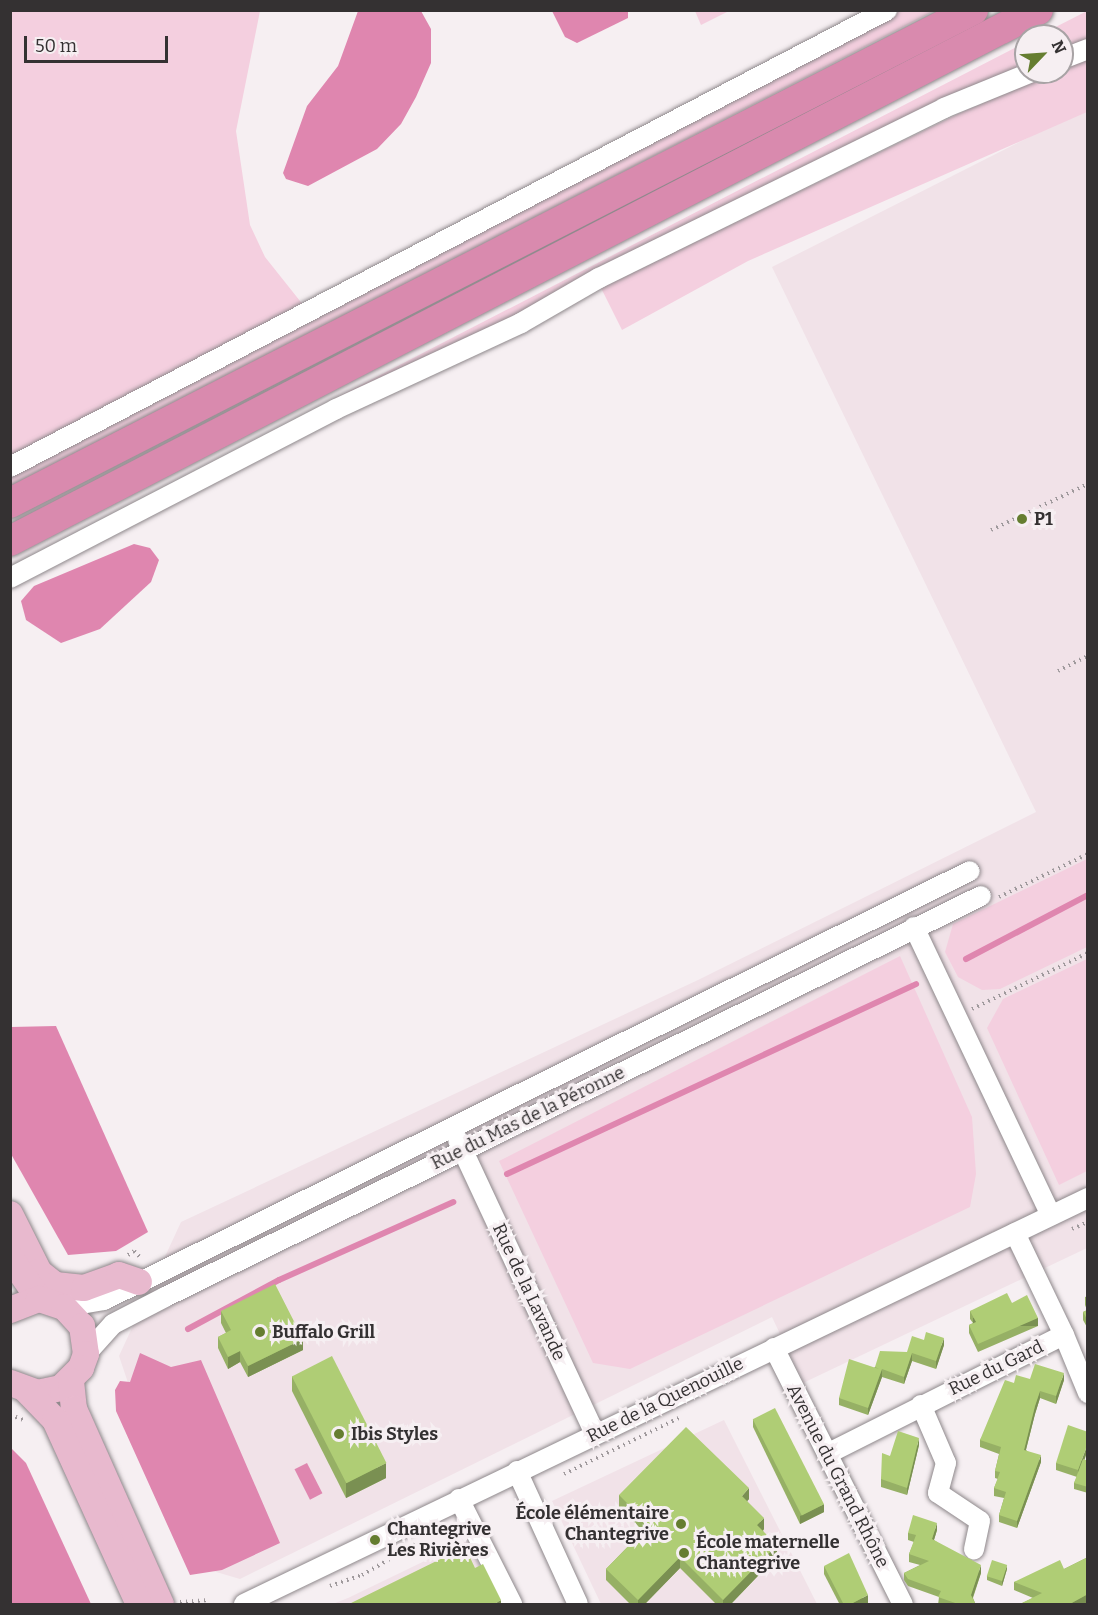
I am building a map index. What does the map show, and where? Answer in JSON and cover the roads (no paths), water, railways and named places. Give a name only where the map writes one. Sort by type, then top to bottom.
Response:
[{"type":"highway","points":[[10,503],[973,10]]},
{"type":"highway","points":[[10,541],[1038,10]]},
{"type":"main road","points":[[10,1214],[39,1272],[55,1285],[84,1288],[119,1275],[139,1282]]},
{"type":"main road","points":[[10,1257],[39,1299]]},
{"type":"main road","points":[[10,1310],[39,1299],[64,1306],[82,1326],[86,1353],[71,1381],[50,1392],[15,1386]]},
{"type":"main road","points":[[71,1381],[74,1409],[168,1601]]},
{"type":"main road","points":[[15,1386],[55,1420],[139,1605]]},
{"type":"street","points":[[10,466],[887,10]]},
{"type":"street","points":[[1074,55],[1088,49]]},
{"type":"street","points":[[10,578],[336,409],[521,323],[599,278],[944,108],[1014,79]]},
{"type":"street","name":"Rue du Mas de la Péronne","points":[[64,1306],[93,1304],[139,1282],[969,871]]},
{"type":"street","name":"Rue du Mas de la Péronne","points":[[86,1353],[113,1324],[914,927],[987,898]]},
{"type":"street","points":[[914,927],[1051,1215]]},
{"type":"street","name":"Rue de la Lavande","points":[[452,1125],[595,1434]]},
{"type":"street","name":"Rue de la Quenouille","points":[[244,1605],[459,1498],[1088,1198]]},
{"type":"street","name":"Rue du Gard","points":[[828,1454],[921,1405],[1064,1335],[1015,1233]]},
{"type":"street","points":[[1064,1335],[1084,1366],[1088,1393]]},
{"type":"street","name":"Avenue du Grand Rhône","points":[[774,1348],[903,1605]]},
{"type":"street","points":[[921,1405],[943,1448],[946,1463],[938,1493],[980,1521],[974,1549]]},
{"type":"street","points":[[517,1471],[578,1605]]},
{"type":"street","points":[[459,1498],[512,1605]]},
{"type":"waterway","points":[[966,959],[1088,895]]},
{"type":"waterway","points":[[507,1174],[916,984]]},
{"type":"waterway","points":[[188,1329],[279,1280],[453,1202]]},
{"type":"place","name":"P1","points":[[1022,519]]},
{"type":"place","name":"Buffalo Grill","points":[[260,1332]]},
{"type":"place","name":"Ibis Styles","points":[[339,1434]]},
{"type":"place","name":"École élémentaire Chantegrive","points":[[681,1524]]},
{"type":"place","name":"Chantegrive Les Rivières","points":[[375,1540]]},
{"type":"place","name":"École maternelle Chantegrive","points":[[684,1553]]}]
